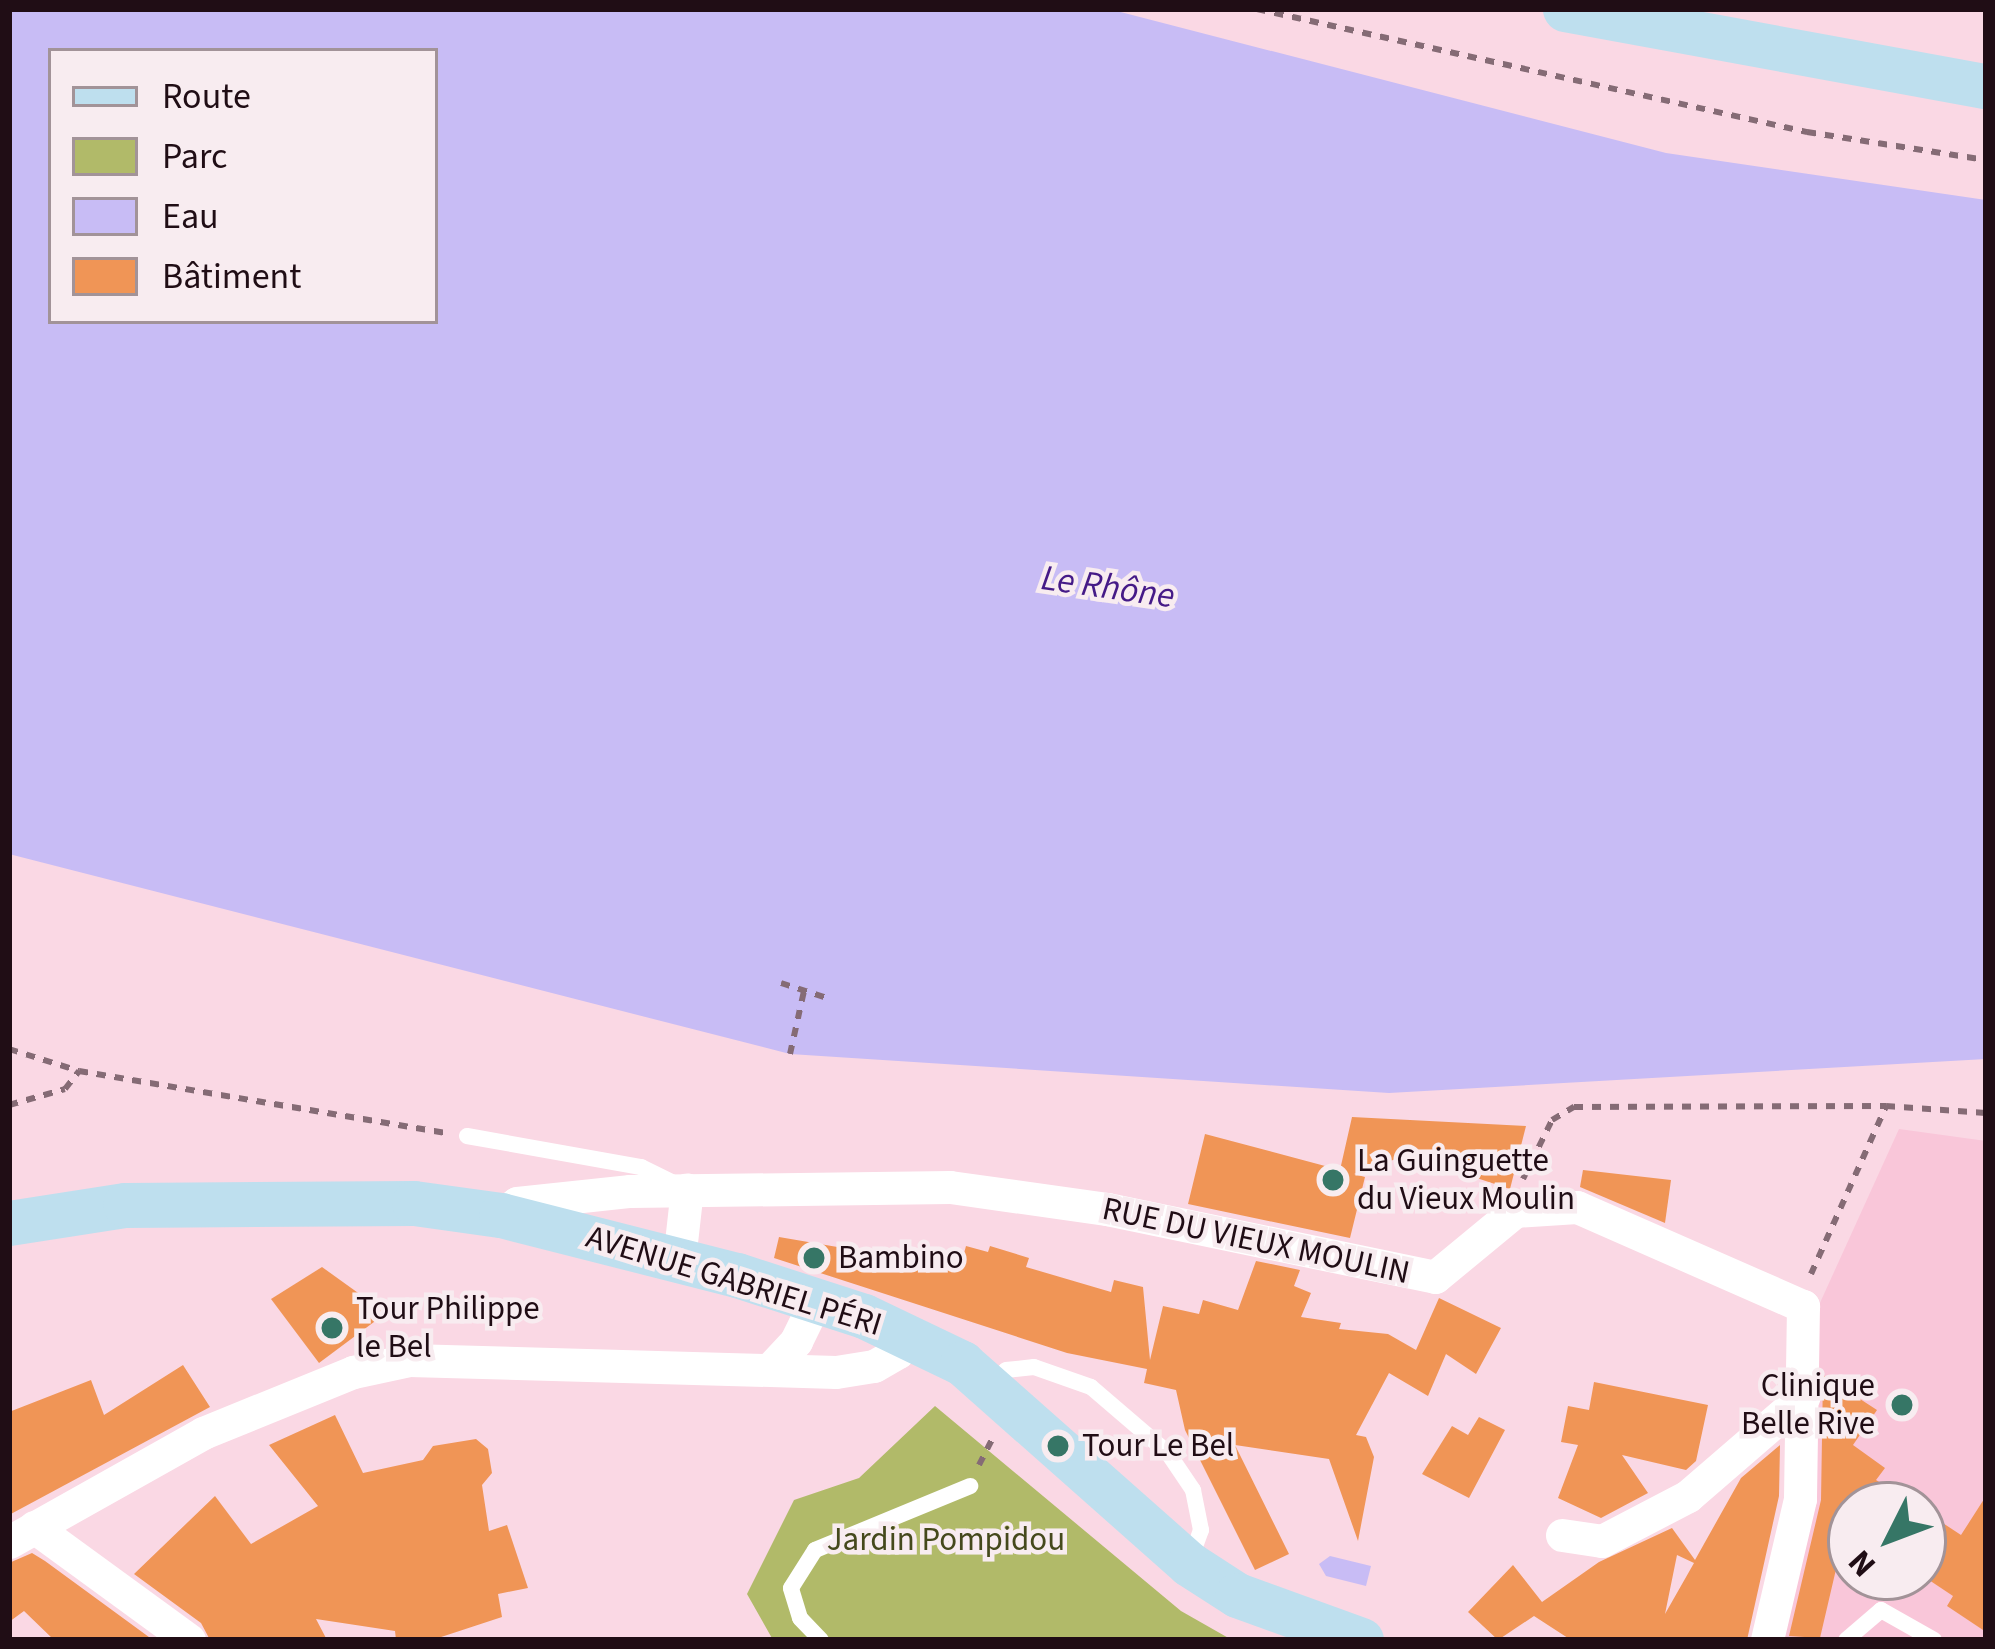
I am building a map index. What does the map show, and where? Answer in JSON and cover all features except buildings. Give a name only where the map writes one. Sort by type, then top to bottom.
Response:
[{"type":"main road","points":[[1565,9],[1986,86]]},
{"type":"main road","name":"AVENUE GABRIEL PÉRI","points":[[9,1223],[190,1203],[414,1203],[501,1215],[816,1300],[908,1334],[989,1384],[1189,1564],[1237,1595],[1361,1640]]},
{"type":"street","name":"RUE DU VIEUX MOULIN","points":[[501,1215],[517,1203],[552,1197],[687,1189],[950,1187],[1107,1209],[1435,1277],[1515,1211]]},
{"type":"street","points":[[679,1260],[687,1189]]},
{"type":"street","points":[[1515,1211],[1577,1207],[1803,1306],[1800,1499],[1767,1640]]},
{"type":"street","points":[[770,1368],[796,1341],[816,1300]]},
{"type":"street","points":[[189,1640],[22,1534],[272,1401],[409,1360],[874,1366],[898,1352],[908,1334]]},
{"type":"street","points":[[1562,1534],[1602,1541],[1688,1496],[1804,1396]]},
{"type":"lane","points":[[467,1136],[641,1167],[687,1189]]},
{"type":"lane","points":[[989,1384],[1006,1370],[1034,1367],[1091,1387],[1168,1453],[1193,1490],[1201,1530],[1189,1564]]},
{"type":"lane","points":[[821,1640],[800,1618],[791,1588],[815,1550],[970,1486]]},
{"type":"lane","points":[[1846,1640],[1881,1610],[1934,1640]]},
{"type":"path","points":[[1257,9],[1807,132],[1986,160]]},
{"type":"path","points":[[781,983],[827,998]]},
{"type":"path","points":[[790,1054],[805,992]]},
{"type":"path","points":[[9,1049],[79,1072],[467,1136]]},
{"type":"path","points":[[9,1105],[65,1088],[79,1072]]},
{"type":"path","points":[[1515,1211],[1531,1150],[1552,1120],[1574,1107],[1886,1106],[1986,1113]]},
{"type":"path","points":[[1803,1306],[1886,1106]]},
{"type":"path","points":[[970,1486],[998,1432]]},
{"type":"shaded area","name":"Clinique Belle Rive","points":[[1899,1129],[1986,1141],[1986,1640],[1783,1640],[1815,1508],[1819,1305]]},
{"type":"green space","name":"Jardin Pompidou","points":[[935,1406],[1181,1611],[1232,1640],[773,1640],[747,1594],[794,1500],[859,1478]]},
{"type":"water","name":"Le Rhône","points":[[9,9],[1109,9],[1666,153],[1986,200],[1986,1059],[1389,1093],[790,1054],[9,854]]},
{"type":"water","points":[[1330,1556],[1371,1566],[1366,1586],[1326,1576],[1319,1564]]},
{"type":"place","name":"La Guinguette du Vieux Moulin","points":[[1333,1180]]},
{"type":"place","name":"Bambino","points":[[814,1258]]},
{"type":"place","name":"Tour Philippe le Bel","points":[[332,1328]]},
{"type":"place","name":"Clinique Belle Rive","points":[[1902,1405]]},
{"type":"place","name":"Tour Le Bel","points":[[1058,1446]]}]
